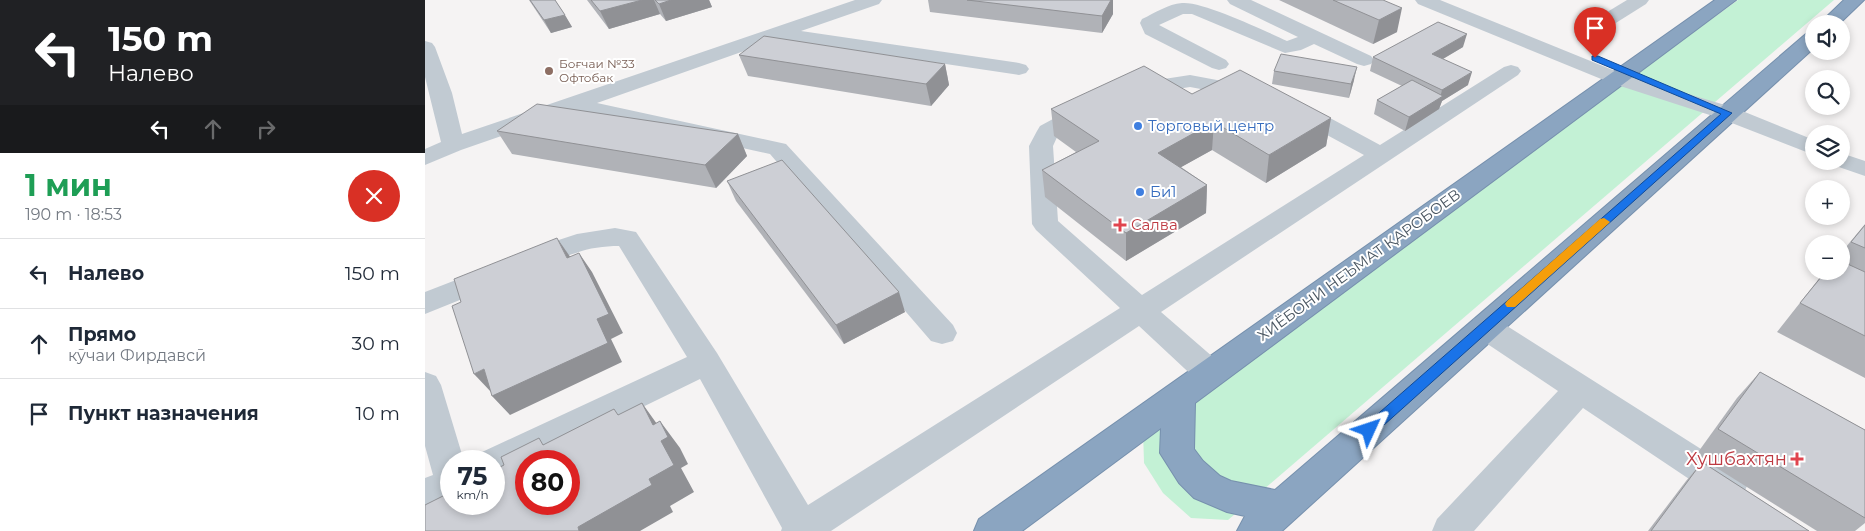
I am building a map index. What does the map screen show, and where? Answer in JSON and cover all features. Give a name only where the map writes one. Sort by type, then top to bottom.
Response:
[{"type":"highway","name":"ХИЁБОНИ НЕЪМАТ ҚАРОБОЕВ","points":[[992,531],[1727,0]]},
{"type":"highway","points":[[1838,15],[1855,0]]},
{"type":"highway","points":[[1255,531],[1805,45]]},
{"type":"highway","points":[[1179,396],[1177,453],[1191,472],[1207,487],[1227,496],[1281,508]]},
{"type":"street","points":[[425,158],[453,145],[873,0]]},
{"type":"street","points":[[1236,0],[1364,60]]},
{"type":"street","points":[[1424,0],[1727,113],[1805,144]]},
{"type":"street","points":[[1447,0],[1623,75]]},
{"type":"street","points":[[1595,27],[1640,0]]},
{"type":"street","points":[[1219,64],[1152,30],[1149,24],[1183,8],[1195,10],[1285,47],[1294,46],[1313,37]]},
{"type":"street","points":[[776,33],[1019,69]]},
{"type":"street","points":[[425,48],[441,93],[453,145]]},
{"type":"street","points":[[425,303],[553,250],[610,236],[627,238],[706,362],[801,530],[1511,71]]},
{"type":"street","points":[[1210,373],[1045,224],[1041,146],[1048,130],[1123,91],[1190,81],[1275,98],[1381,155]]},
{"type":"street","points":[[573,104],[778,149],[942,334]]},
{"type":"street","points":[[1850,163],[1865,169]]},
{"type":"street","points":[[1485,327],[1750,500]]},
{"type":"street","points":[[505,458],[706,362]]},
{"type":"street","points":[[425,385],[443,450]]},
{"type":"street","points":[[1450,531],[1580,389]]},
{"type":"street","points":[[425,496],[440,488]]},
{"type":"green space","points":[[1738,0],[1834,0],[1817,15],[1805,15],[1805,25],[1228,520],[1191,518],[1163,493],[1144,463],[1143,431]]},
{"type":"building","points":[[530,0],[555,0],[565,15],[544,20]]},
{"type":"building","points":[[591,0],[642,0],[600,11]]},
{"type":"building","points":[[655,0],[671,0],[659,4]]},
{"type":"building","points":[[967,0],[1111,0],[1102,16]]},
{"type":"building","points":[[1333,0],[1383,0],[1402,8],[1379,20]]},
{"type":"building","points":[[1438,22],[1467,34],[1432,54],[1472,72],[1442,90],[1373,57]]},
{"type":"building","points":[[764,36],[945,64],[926,84],[739,55]]},
{"type":"building","points":[[1281,54],[1357,67],[1351,84],[1274,71]]},
{"type":"building","points":[[1144,66],[1192,94],[1240,70],[1331,118],[1269,155],[1214,122],[1158,153],[1207,185],[1126,233],[1042,170],[1099,141],[1051,109]]},
{"type":"building","points":[[1412,80],[1443,96],[1409,117],[1377,100]]},
{"type":"building","points":[[537,104],[738,134],[705,165],[497,131]]},
{"type":"building","points":[[782,160],[899,292],[836,325],[727,181]]},
{"type":"building","points":[[1865,225],[1865,248],[1851,242]]},
{"type":"building","points":[[557,238],[567,258],[579,253],[609,314],[597,319],[608,343],[492,396],[484,369],[474,374],[452,306],[461,302],[454,279]]},
{"type":"building","points":[[1850,265],[1865,272],[1865,336],[1800,303],[1819,280],[1850,280]]},
{"type":"building","points":[[1760,372],[1865,430],[1865,518],[1718,429]]},
{"type":"building","points":[[642,403],[653,425],[660,421],[668,437],[661,441],[674,465],[649,479],[652,485],[578,527],[579,531],[425,531],[425,505],[440,498],[440,515],[505,515],[505,455],[515,450],[539,438],[543,445],[614,409],[618,415]]},
{"type":"building","points":[[1702,462],[1809,531],[1651,531]]},
{"type":"slow traffic","points":[[1511,304],[1604,222]]},
{"type":"place","name":"Боғчаи №33 Офтобак","points":[[549,71]]},
{"type":"place","name":"Торговый центр","points":[[1138,126]]},
{"type":"place","name":"Би1","points":[[1140,192]]},
{"type":"place","name":"Салва","points":[[1120,225]]},
{"type":"place","name":"Хушбахтян","points":[[1797,459]]},
{"type":"route","points":[[1369,430],[1727,113],[1595,58]]}]
